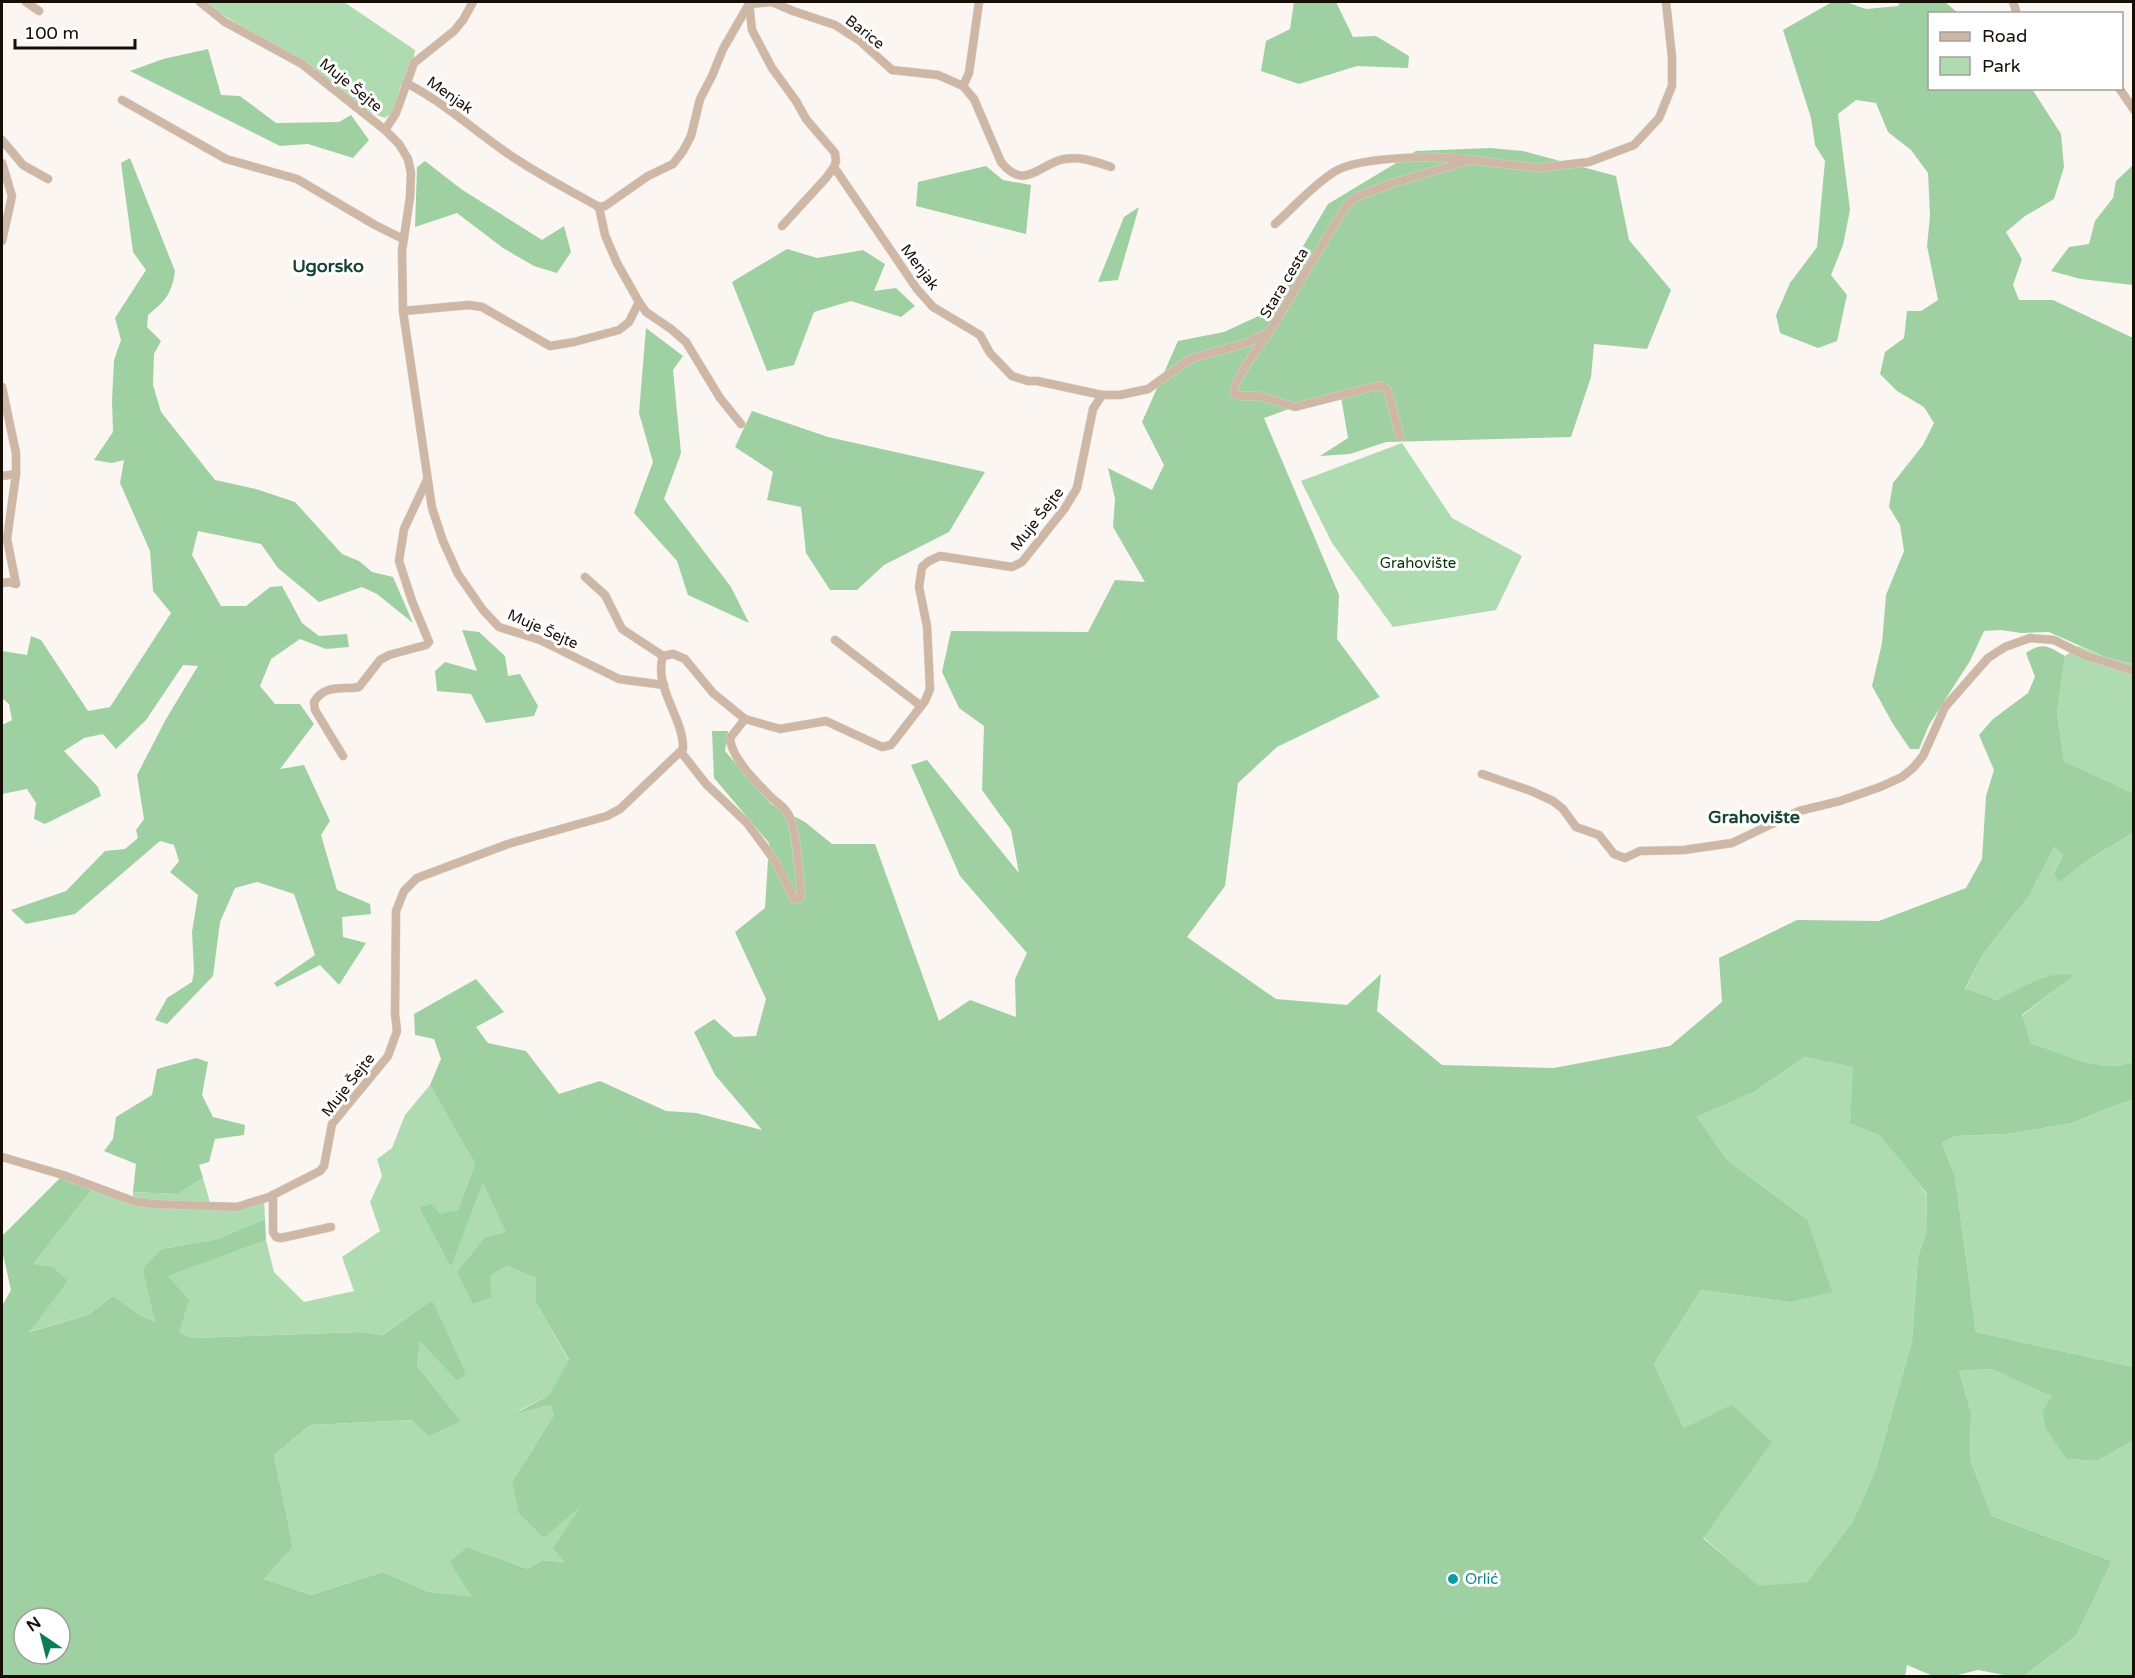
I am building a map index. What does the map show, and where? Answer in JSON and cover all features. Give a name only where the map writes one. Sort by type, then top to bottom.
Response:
[{"type":"street","points":[[26,2],[39,11]]},
{"type":"street","name":"Muje Šejte","points":[[200,2],[225,22],[302,64],[385,130],[399,144],[408,159],[411,173],[410,197],[403,238],[403,311],[432,508],[443,541],[458,574],[483,610],[499,627],[540,640],[619,679],[664,685]]},
{"type":"street","name":"Menjak","points":[[385,130],[396,113],[414,63],[454,31],[473,2]]},
{"type":"street","name":"Barice","points":[[749,3],[772,2],[835,25],[860,41],[891,70],[938,75],[963,86]]},
{"type":"street","points":[[979,2],[969,73],[963,86],[974,99],[1001,162],[1015,174],[1035,174],[1064,159],[1087,159],[1111,168]]},
{"type":"street","name":"Stara cesta","points":[[1275,224],[1335,171],[1372,160],[1455,158],[1538,168],[1589,162],[1634,146],[1659,118],[1672,87],[1672,57],[1666,2]]},
{"type":"street","points":[[741,424],[720,398],[686,342],[671,328],[646,312],[639,302],[617,263],[605,235],[599,207],[613,202],[648,176],[673,164],[683,151],[691,136],[700,99],[723,49],[749,3]]},
{"type":"street","name":"Menjak","points":[[749,3],[752,30],[772,68],[806,119],[835,153],[834,167],[917,289],[933,307],[980,335],[990,353],[1012,376],[1102,395]]},
{"type":"street","name":"Menjak","points":[[406,83],[425,92],[520,161],[599,207]]},
{"type":"street","points":[[2120,90],[2133,110]]},
{"type":"street","points":[[122,100],[226,159],[297,179],[375,225],[403,238]]},
{"type":"street","points":[[2,140],[24,165],[48,178]]},
{"type":"street","name":"Stara cesta","points":[[1102,395],[1120,395],[1148,389],[1190,360],[1250,342],[1270,331],[1346,206],[1356,196],[1471,160]]},
{"type":"street","points":[[2,163],[12,195],[2,241]]},
{"type":"street","points":[[782,226],[834,167]]},
{"type":"street","points":[[403,311],[469,305],[482,307],[550,346],[619,330],[629,322],[639,302]]},
{"type":"street","points":[[1270,331],[1238,379],[1233,389],[1234,394],[1259,396],[1295,407],[1377,386],[1384,387],[1388,391],[1400,437]]},
{"type":"street","points":[[2,387],[16,453],[16,474],[5,526],[16,584],[2,583]]},
{"type":"street","name":"Muje Šejte","points":[[585,577],[605,595],[622,629],[663,656],[673,654],[685,658],[713,693],[745,719],[780,729],[826,721],[887,747],[891,746],[921,706],[930,689],[927,626],[919,587],[922,567],[940,556],[1012,567],[1022,562],[1065,508],[1077,488],[1093,409],[1102,395]]},
{"type":"street","points":[[2,476],[16,474]]},
{"type":"street","points":[[343,756],[315,710],[314,702],[319,694],[327,689],[359,687],[380,660],[429,642],[399,561],[404,529],[427,480]]},
{"type":"street","points":[[1482,774],[1552,801],[1563,809],[1576,827],[1599,835],[1614,854],[1625,858],[1640,851],[1684,850],[1732,843],[1799,811],[1840,801],[1880,787],[1913,768],[1923,756],[1946,708],[1988,658],[2005,647],[2030,638],[2054,640],[2084,655],[2133,671]]},
{"type":"street","points":[[835,640],[921,706]]},
{"type":"street","points":[[663,656],[661,664],[664,685],[684,738],[681,752],[706,784],[747,823],[775,861],[794,899],[799,898],[801,894],[794,834],[788,812],[772,798],[741,763],[730,746],[730,738],[745,719]]},
{"type":"street","name":"Muje Šejte","points":[[2,1157],[63,1175],[133,1201],[153,1204],[237,1207],[273,1195],[320,1171],[326,1160],[332,1124],[388,1056],[397,1031],[396,912],[404,891],[417,878],[498,848],[607,816],[620,809],[681,752]]},
{"type":"street","points":[[273,1195],[273,1232],[276,1237],[281,1238],[331,1227]]},
{"type":"green space","points":[[211,2],[344,2],[415,50],[413,62],[401,85],[393,112],[385,118],[371,113],[308,63],[250,32],[208,5]]},
{"type":"green space","points":[[1294,2],[1336,2],[1353,37],[1376,36],[1409,56],[1408,68],[1357,66],[1299,84],[1261,71],[1266,41],[1290,29]]},
{"type":"green space","points":[[1832,2],[1846,2],[1866,9],[1898,6],[1900,2],[1945,2],[1957,12],[1928,12],[1928,90],[2033,90],[2061,134],[2064,167],[2054,199],[2025,216],[2006,232],[2022,259],[2013,285],[2019,300],[2053,300],[2133,338],[2133,664],[2105,657],[2049,632],[1984,631],[1970,661],[1929,725],[1919,749],[1910,749],[1872,686],[1882,643],[1886,595],[1904,551],[1900,525],[1889,507],[1893,483],[1923,445],[1934,423],[1924,407],[1897,391],[1880,374],[1885,352],[1904,338],[1907,311],[1921,311],[1938,300],[1927,246],[1930,216],[1928,173],[1911,150],[1888,132],[1876,103],[1856,100],[1838,114],[1850,210],[1843,245],[1831,275],[1847,295],[1837,341],[1818,348],[1780,333],[1776,315],[1790,283],[1817,247],[1825,161],[1815,145],[1811,118],[1783,30]]},
{"type":"green space","points":[[208,49],[221,95],[240,96],[276,123],[339,122],[351,115],[369,140],[353,158],[308,144],[280,146],[130,71],[163,59]]},
{"type":"green space","points":[[1490,148],[1523,151],[1616,176],[1629,240],[1671,290],[1647,349],[1594,344],[1591,377],[1571,437],[1386,442],[1350,454],[1320,456],[1348,438],[1340,391],[1264,418],[1339,595],[1337,639],[1380,697],[1277,747],[1238,783],[1225,886],[1187,937],[1276,999],[1347,1005],[1381,974],[1377,1011],[1442,1065],[1554,1068],[1670,1046],[1722,1002],[1719,958],[1797,920],[1879,921],[1966,888],[1982,859],[1986,796],[1994,770],[1979,735],[1993,719],[2028,693],[2035,677],[2026,653],[2042,646],[2065,656],[2057,713],[2064,761],[2133,793],[2133,833],[2091,858],[2058,883],[2054,873],[2063,855],[2054,846],[2029,896],[1983,954],[1965,989],[1997,1000],[2044,978],[2064,974],[2074,975],[2022,1015],[2031,1044],[2094,1064],[2107,1066],[2133,1062],[2133,1100],[2072,1123],[2008,1134],[1956,1136],[1942,1143],[1955,1176],[1976,1332],[2133,1367],[2133,1441],[2097,1461],[2067,1459],[2045,1428],[2042,1412],[2052,1396],[1991,1369],[1959,1371],[1971,1412],[1970,1459],[1992,1516],[2112,1561],[2076,1636],[2024,1676],[2009,1676],[1978,1670],[1954,1676],[1933,1676],[1907,1665],[1905,1676],[2,1676],[2,1306],[11,1290],[2,1250],[2,1236],[63,1175],[94,1187],[33,1264],[53,1267],[68,1281],[29,1332],[88,1315],[113,1296],[140,1315],[155,1322],[143,1269],[161,1249],[218,1239],[265,1219],[266,1240],[168,1276],[189,1300],[179,1332],[192,1338],[361,1332],[383,1335],[432,1300],[466,1374],[457,1381],[420,1341],[417,1366],[461,1421],[429,1436],[412,1420],[310,1425],[274,1455],[293,1547],[264,1579],[311,1595],[383,1572],[429,1592],[472,1597],[450,1562],[467,1547],[528,1569],[542,1560],[565,1562],[553,1548],[581,1506],[544,1538],[519,1513],[512,1482],[554,1415],[551,1405],[516,1413],[549,1395],[569,1360],[536,1303],[536,1278],[507,1265],[490,1276],[491,1297],[473,1304],[457,1272],[485,1237],[506,1232],[483,1182],[451,1268],[419,1208],[431,1204],[440,1214],[458,1210],[475,1164],[430,1085],[441,1059],[434,1039],[415,1035],[414,1014],[476,979],[504,1012],[476,1027],[488,1043],[526,1051],[559,1094],[600,1081],[666,1111],[696,1113],[762,1130],[715,1075],[694,1032],[714,1019],[734,1037],[756,1036],[766,999],[735,932],[765,908],[769,843],[714,778],[712,731],[728,731],[725,751],[771,804],[805,822],[832,844],[875,844],[939,1021],[970,1000],[1016,1017],[1015,979],[1027,953],[960,876],[911,765],[927,760],[1019,873],[1011,830],[982,790],[984,726],[959,708],[942,672],[951,631],[1088,632],[1115,580],[1145,582],[1113,527],[1115,499],[1108,468],[1152,490],[1164,465],[1142,422],[1178,341],[1224,332],[1263,314],[1328,204],[1416,151]],"holes":[[[1805,1057],[1853,1067],[1850,1123],[1879,1135],[1927,1194],[1926,1234],[1918,1256],[1912,1341],[1876,1469],[1853,1521],[1807,1582],[1759,1586],[1703,1538],[1772,1442],[1732,1405],[1684,1428],[1654,1364],[1701,1290],[1790,1302],[1832,1292],[1807,1219],[1728,1161],[1697,1117],[1754,1092]]]},
{"type":"green space","points":[[130,158],[175,271],[167,296],[148,315],[147,327],[161,341],[154,354],[153,385],[161,412],[215,480],[256,489],[295,502],[342,554],[359,561],[372,572],[393,577],[413,623],[377,594],[362,587],[319,602],[278,568],[261,544],[198,531],[192,555],[221,606],[246,606],[270,587],[282,586],[302,623],[319,636],[347,634],[349,647],[326,649],[300,639],[271,659],[260,686],[275,704],[300,704],[314,724],[280,769],[304,765],[330,821],[321,835],[337,890],[370,904],[371,914],[342,917],[343,937],[366,943],[339,985],[320,965],[277,987],[274,983],[315,955],[294,894],[257,882],[235,888],[220,922],[213,976],[167,1024],[155,1020],[167,998],[192,982],[194,971],[192,932],[198,895],[170,872],[179,861],[174,845],[160,841],[75,914],[26,924],[11,910],[66,891],[105,851],[125,849],[138,838],[136,830],[144,819],[137,775],[166,719],[198,666],[183,665],[146,720],[116,749],[103,734],[84,738],[64,751],[98,787],[101,796],[45,824],[34,819],[36,803],[27,789],[2,794],[2,725],[12,720],[9,704],[2,698],[2,651],[27,655],[31,636],[41,640],[88,711],[110,707],[171,613],[153,591],[150,551],[120,483],[124,460],[112,463],[94,460],[113,432],[114,360],[121,340],[115,318],[146,270],[133,252],[121,163]]},
{"type":"green space","points":[[425,161],[461,189],[542,240],[564,226],[571,252],[557,273],[534,266],[503,248],[457,213],[415,227],[417,167]]},
{"type":"green space","points":[[2133,165],[2133,285],[2081,279],[2051,271],[2069,247],[2089,244],[2095,221],[2113,198],[2116,181]]},
{"type":"green space","points":[[986,166],[1003,180],[1031,185],[1026,234],[916,206],[918,182]]},
{"type":"green space","points":[[1139,207],[1118,280],[1098,282],[1124,217]]},
{"type":"green space","points":[[787,249],[817,258],[863,250],[885,264],[874,291],[896,288],[915,306],[901,317],[851,301],[814,312],[794,365],[767,371],[732,282]]},
{"type":"green space","points":[[646,328],[683,356],[673,370],[681,453],[664,499],[731,587],[749,623],[688,595],[677,561],[634,513],[653,462],[639,413]]},
{"type":"green space","points":[[752,411],[828,437],[985,472],[949,532],[884,565],[857,590],[830,590],[806,553],[801,507],[767,500],[773,472],[735,447]]},
{"type":"green space","name":"Grahovište","points":[[1402,443],[1452,518],[1522,556],[1496,610],[1393,627],[1332,543],[1301,481]]},
{"type":"green space","points":[[462,630],[479,632],[505,656],[508,676],[520,674],[538,706],[534,716],[486,723],[471,694],[437,691],[435,671],[445,662],[477,671]]},
{"type":"green space","points":[[2078,646],[2105,657],[2133,664],[2133,793],[2064,761],[2057,713],[2065,656]]},
{"type":"green space","points":[[2133,833],[2133,1062],[2107,1066],[2094,1064],[2031,1045],[2022,1016],[2073,975],[2039,980],[1997,1000],[1965,990],[1983,954],[2029,896],[2054,845],[2063,855],[2054,872],[2058,883],[2091,858]]},
{"type":"green space","points":[[1805,1057],[1854,1067],[1850,1122],[1879,1135],[1904,1163],[1927,1195],[1926,1234],[1918,1256],[1912,1341],[1876,1469],[1853,1521],[1807,1582],[1759,1587],[1703,1537],[1684,1428],[1654,1364],[1701,1290],[1790,1302],[1807,1219],[1728,1161],[1697,1117],[1754,1092]]},
{"type":"green space","points":[[196,1058],[208,1062],[202,1095],[213,1117],[245,1125],[244,1135],[215,1139],[209,1162],[199,1165],[203,1178],[178,1194],[133,1192],[136,1164],[104,1151],[113,1139],[116,1117],[152,1095],[157,1069]]},
{"type":"green space","points":[[430,1085],[475,1164],[458,1210],[440,1215],[419,1208],[451,1268],[483,1181],[507,1232],[485,1237],[458,1272],[474,1304],[490,1276],[507,1264],[536,1278],[536,1303],[569,1361],[549,1395],[518,1411],[552,1405],[554,1415],[512,1482],[583,1504],[566,1562],[542,1560],[528,1569],[467,1547],[472,1598],[429,1592],[383,1572],[311,1595],[264,1579],[293,1547],[274,1455],[310,1425],[412,1420],[461,1421],[417,1366],[420,1340],[457,1381],[432,1300],[383,1335],[361,1332],[192,1338],[179,1332],[167,1276],[266,1240],[274,1272],[304,1302],[354,1291],[342,1257],[380,1231],[370,1202],[382,1176],[377,1159],[392,1148],[405,1115]]},
{"type":"green space","points":[[2133,1100],[2133,1367],[1976,1332],[1955,1176],[1942,1143],[1956,1136],[2008,1134],[2072,1123]]},
{"type":"green space","points":[[203,1178],[211,1206],[237,1207],[264,1199],[265,1219],[218,1239],[161,1249],[144,1269],[155,1322],[140,1315],[113,1296],[88,1315],[28,1332],[68,1281],[33,1264],[94,1187],[133,1200],[133,1192],[178,1194]]},
{"type":"green space","points":[[1991,1369],[2053,1396],[2042,1412],[2045,1428],[2068,1459],[2097,1461],[2133,1441],[2133,1676],[2024,1676],[2076,1636],[2112,1561],[1992,1516],[1970,1459],[1971,1412],[1959,1371]]},
{"type":"place","name":"Orlić","points":[[1453,1579]]},
{"type":"district","name":"Ugorsko","points":[[328,266]]},
{"type":"district","name":"Grahovište","points":[[1754,817]]}]
